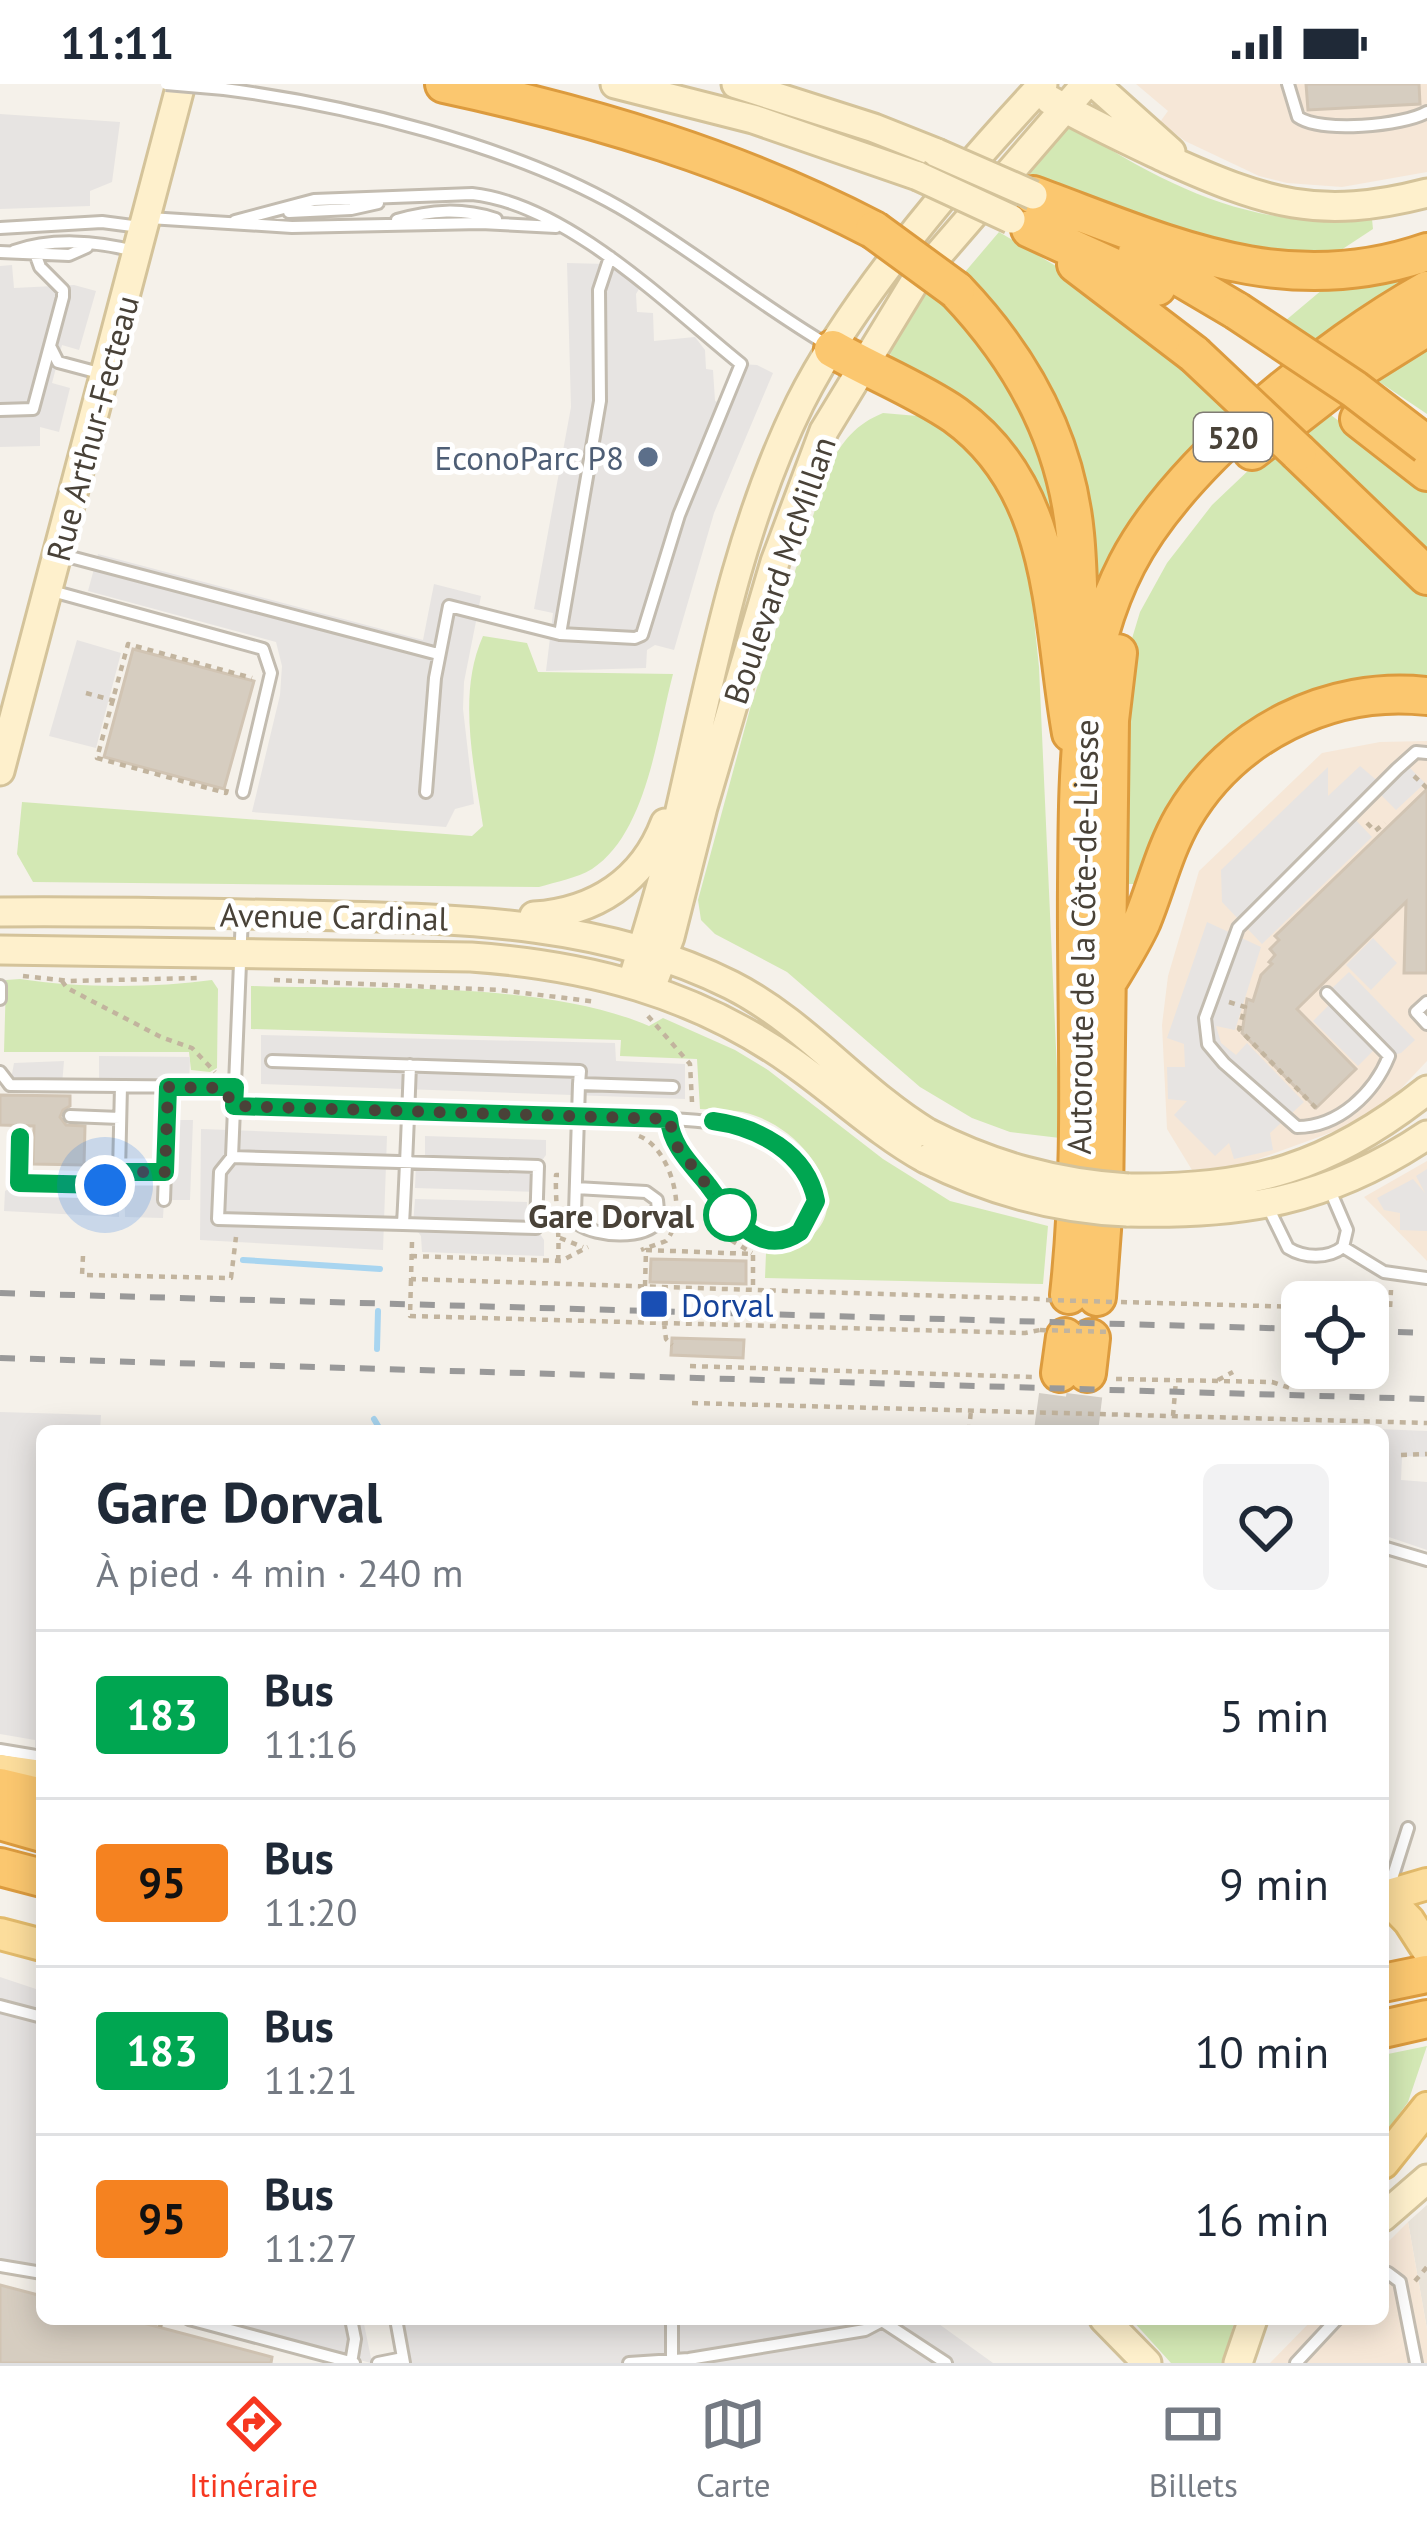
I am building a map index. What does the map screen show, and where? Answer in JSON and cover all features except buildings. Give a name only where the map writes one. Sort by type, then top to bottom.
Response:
[{"type":"highway","points":[[444,84],[578,116],[763,178],[874,230],[956,290],[1020,371],[1061,458],[1075,533],[1085,701]]},
{"type":"highway","points":[[1024,214],[1234,265],[1305,273],[1352,270],[1427,252]]},
{"type":"highway","points":[[1024,214],[1134,274],[1230,318],[1354,389],[1427,445]]},
{"type":"highway","points":[[1024,214],[1194,354],[1427,576]]},
{"type":"highway","name":"Autoroute de la Côte-de-Liesse","points":[[1082,1299],[1078,775],[1085,701],[1105,618],[1136,548],[1236,433],[1356,334],[1427,290]]},
{"type":"highway","points":[[1230,318],[1427,472]]},
{"type":"highway","name":"Autoroute de la Côte-de-Liesse","points":[[1082,1299],[1104,1203],[1111,700],[1125,624],[1146,574],[1192,512],[1262,442],[1347,377],[1427,327]]},
{"type":"highway","points":[[847,357],[963,422],[991,448],[1018,486],[1047,559],[1058,662],[1078,775]]},
{"type":"highway","points":[[1108,982],[1142,921],[1163,857],[1185,814],[1234,756],[1280,724],[1331,703],[1383,694],[1427,696]]},
{"type":"highway","points":[[0,1787],[36,1796]]},
{"type":"highway","points":[[0,1821],[36,1830]]},
{"type":"highway","points":[[0,1867],[36,1876]]},
{"type":"highway","points":[[1389,1982],[1427,1974]]},
{"type":"main road","name":"Rue Arthur-Fecteau","points":[[0,771],[181,84]]},
{"type":"main road","points":[[615,84],[753,119],[1024,214]]},
{"type":"main road","points":[[736,84],[874,128],[937,154],[1024,214]]},
{"type":"main road","points":[[1040,88],[1077,91],[1192,170],[1255,197],[1303,206],[1369,205],[1427,193]]},
{"type":"main road","name":"Boulevard McMillan","points":[[642,985],[793,506],[847,357],[898,255],[1040,88]]},
{"type":"main road","points":[[1077,91],[1192,170]]},
{"type":"main road","name":"Boulevard McMillan","points":[[652,955],[692,746],[759,505],[801,402],[914,283],[1077,91]]},
{"type":"main road","points":[[478,920],[565,914],[622,886],[656,845],[692,746]]},
{"type":"main road","name":"Avenue Cardinal","points":[[0,912],[478,920],[575,934],[713,976],[776,1011],[927,1146]]},
{"type":"main road","name":"Avenue Cardinal","points":[[3,970],[240,952],[513,960],[642,985],[769,1046],[927,1146]]},
{"type":"main road","points":[[1127,1200],[1275,1174],[1342,1147],[1427,1090]]},
{"type":"main road","points":[[927,1146],[1127,1200],[1218,1212],[1268,1205],[1329,1188],[1377,1167],[1427,1136]]},
{"type":"main road","points":[[0,1770],[36,1775]]},
{"type":"main road","points":[[1389,1894],[1427,1884]]},
{"type":"main road","points":[[1389,1901],[1427,1949]]},
{"type":"main road","points":[[0,1934],[36,1944]]},
{"type":"main road","points":[[1389,2157],[1422,2124]]},
{"type":"main road","points":[[1389,2212],[1427,2179]]},
{"type":"main road","points":[[1110,2325],[1147,2363]]},
{"type":"main road","points":[[1238,2363],[1255,2325]]},
{"type":"lane","points":[[166,84],[353,111],[481,149],[623,210],[757,303],[847,357]]},
{"type":"lane","points":[[1288,84],[1298,117],[1315,126],[1396,121],[1427,112]]},
{"type":"lane","points":[[235,220],[263,213],[352,209],[404,196],[482,195],[527,222]]},
{"type":"lane","points":[[0,252],[68,241],[87,247],[118,247],[173,222],[235,220],[292,226],[527,222],[566,229],[610,257],[741,364],[691,484],[642,635],[560,634],[449,607],[438,654],[427,792]]},
{"type":"lane","points":[[3,225],[102,222],[143,232]]},
{"type":"lane","points":[[14,251],[69,255],[87,247]]},
{"type":"lane","points":[[0,410],[33,409],[51,347],[63,290],[40,267],[36,256]]},
{"type":"lane","points":[[560,634],[600,401],[599,290],[610,257]]},
{"type":"lane","points":[[51,347],[58,362],[106,374]]},
{"type":"lane","points":[[58,554],[438,654]]},
{"type":"lane","points":[[49,590],[263,649],[271,673],[243,792]]},
{"type":"lane","points":[[1327,994],[1389,1056],[1375,1083],[1355,1104],[1330,1120],[1297,1127],[1252,1090],[1208,1044],[1205,1018],[1231,943],[1238,928],[1396,769],[1416,752],[1427,753]]},
{"type":"lane","points":[[232,1157],[538,1166],[536,1228],[218,1219],[220,1172],[232,1157],[234,1106],[229,1087],[242,914]]},
{"type":"lane","points":[[0,999],[3,970]]},
{"type":"lane","points":[[1427,1002],[1416,1012],[1427,1024]]},
{"type":"lane","points":[[272,1061],[580,1071],[576,1188],[576,1219],[583,1229],[645,1233],[659,1221],[657,1200],[646,1192],[576,1188]]},
{"type":"lane","points":[[403,1225],[410,1065]]},
{"type":"lane","points":[[0,1072],[10,1084],[229,1087]]},
{"type":"lane","points":[[579,1084],[673,1087]]},
{"type":"lane","points":[[119,1172],[121,1086]]},
{"type":"lane","points":[[164,1200],[168,1087]]},
{"type":"lane","points":[[234,1106],[669,1119],[739,1125],[785,1151],[805,1172],[814,1192],[814,1209],[806,1225],[792,1238],[776,1241],[747,1232],[676,1145],[669,1119]]},
{"type":"lane","points":[[70,1116],[120,1118]]},
{"type":"lane","points":[[20,1137],[19,1183],[105,1185],[119,1172],[165,1172]]},
{"type":"lane","points":[[1329,1188],[1347,1230],[1342,1247]]},
{"type":"lane","points":[[1268,1205],[1282,1242],[1294,1252],[1323,1255],[1342,1247]]},
{"type":"lane","points":[[1342,1247],[1392,1274],[1427,1278]]},
{"type":"lane","points":[[1389,1549],[1427,1560]]},
{"type":"lane","points":[[0,1750],[36,1756]]},
{"type":"lane","points":[[1389,1881],[1408,1828]]},
{"type":"lane","points":[[0,2006],[36,2015]]},
{"type":"lane","points":[[0,2266],[36,2272]]},
{"type":"lane","points":[[1389,2274],[1400,2282],[1416,2363]]},
{"type":"lane","points":[[211,2325],[353,2363],[352,2325]]},
{"type":"lane","points":[[378,2363],[404,2361],[396,2325]]},
{"type":"lane","points":[[672,2325],[672,2361]]},
{"type":"lane","points":[[629,2363],[672,2361],[872,2325]]},
{"type":"lane","points":[[888,2325],[946,2363]]},
{"type":"lane","points":[[1296,2363],[1331,2325]]},
{"type":"path","points":[[232,771],[226,793],[97,758],[116,702],[128,644],[256,679]]},
{"type":"path","points":[[86,693],[116,702]]},
{"type":"path","points":[[1375,831],[1385,823]]},
{"type":"path","name":"Avenue Cardinal","points":[[3,970],[62,981],[212,977]]},
{"type":"path","name":"Avenue Cardinal","points":[[268,979],[297,984],[500,990],[608,1002]]},
{"type":"path","points":[[62,981],[141,1027],[192,1048],[229,1087]]},
{"type":"path","points":[[1245,1007],[1239,1029],[1316,1108]]},
{"type":"path","points":[[635,1135],[652,1141],[680,1183]]},
{"type":"path","points":[[669,1170],[671,1191]]},
{"type":"path","points":[[559,1238],[604,1248]]},
{"type":"path","points":[[412,1239],[410,1316],[1024,1334],[1077,1355],[1176,1380],[1281,1385]]},
{"type":"path","points":[[83,1256],[82,1275],[231,1278],[236,1241]]},
{"type":"path","points":[[411,1256],[561,1261],[583,1247]]},
{"type":"path","points":[[625,1249],[707,1256],[753,1254],[753,1288]]},
{"type":"path","points":[[645,1286],[646,1250]]},
{"type":"path","points":[[1389,1310],[1392,1274]]},
{"type":"path","points":[[411,1279],[1281,1306]]},
{"type":"path","points":[[664,1323],[672,1345]]},
{"type":"path","points":[[690,1366],[1077,1355]]},
{"type":"path","points":[[1217,1381],[1233,1372]]},
{"type":"path","points":[[1173,1416],[1176,1380]]},
{"type":"path","points":[[692,1403],[1427,1423]]},
{"type":"path","points":[[969,1425],[971,1410]]},
{"type":"path","points":[[1235,1418],[1235,1425]]},
{"type":"path","points":[[1401,1455],[1427,1454]]},
{"type":"shaded area","points":[[1136,84],[1427,84],[1427,172],[1342,187],[1259,176],[1185,141],[1160,122],[1168,111]]},
{"type":"shaded area","points":[[0,114],[120,122],[112,182],[90,191],[90,206],[0,209]]},
{"type":"shaded area","name":"EconoParc P8","points":[[610,257],[642,284],[636,294],[637,312],[653,313],[654,341],[695,337],[705,350],[706,369],[713,370],[715,401],[723,404],[741,364],[773,373],[714,513],[674,650],[655,645],[647,650],[646,668],[546,671],[553,613],[534,609],[571,407],[567,263],[606,264]]},
{"type":"shaded area","points":[[12,265],[14,288],[74,285],[96,291],[79,350],[62,345],[52,383],[70,388],[59,432],[40,427],[40,446],[0,447],[0,266]]},
{"type":"shaded area","points":[[98,554],[423,640],[434,584],[481,596],[463,709],[474,804],[455,809],[446,827],[252,812],[280,695],[282,666],[276,642],[88,591]]},
{"type":"shaded area","points":[[77,640],[121,653],[96,748],[49,736]]},
{"type":"shaded area","points":[[1427,741],[1427,1061],[1395,1095],[1349,1126],[1242,1165],[1192,1170],[1167,1129],[1162,1025],[1168,976],[1199,871],[1322,753],[1380,742]]},
{"type":"shaded area","points":[[1404,762],[1425,783],[1396,810],[1376,790],[1351,815],[1372,837],[1262,944],[1222,902],[1221,870],[1328,767],[1328,796],[1360,766],[1381,784]]},
{"type":"shaded area","points":[[1207,922],[1261,947],[1235,1030],[1216,1026],[1221,1043],[1236,1055],[1247,1043],[1304,1102],[1270,1133],[1273,1150],[1234,1159],[1229,1143],[1215,1156],[1174,1115],[1187,1101],[1168,1099],[1167,1067],[1185,1067],[1184,1044],[1167,1038]]},
{"type":"shaded area","points":[[1373,938],[1397,963],[1371,990],[1346,965]]},
{"type":"shaded area","points":[[1349,972],[1415,1040],[1401,1053],[1389,1056],[1378,1046],[1358,1066],[1313,1021],[1333,1001],[1327,993]]},
{"type":"shaded area","points":[[261,1035],[615,1043],[616,1061],[685,1064],[685,1099],[261,1084]]},
{"type":"shaded area","points":[[99,1056],[190,1057],[189,1087],[99,1086]]},
{"type":"shaded area","points":[[64,1061],[62,1085],[10,1085],[14,1063]]},
{"type":"shaded area","points":[[167,1120],[193,1120],[190,1200],[164,1200],[163,1218],[125,1217],[124,1172],[165,1172]]},
{"type":"shaded area","points":[[201,1129],[387,1136],[383,1250],[200,1240]]},
{"type":"shaded area","name":"Gare Dorval","points":[[425,1136],[546,1140],[537,1192],[415,1188],[416,1162],[425,1161]]},
{"type":"shaded area","points":[[1427,1161],[1427,1261],[1364,1197]]},
{"type":"shaded area","points":[[1427,1169],[1427,1231],[1400,1230],[1400,1213],[1384,1210],[1377,1198],[1413,1179],[1425,1193],[1416,1176]]},
{"type":"shaded area","points":[[119,1172],[119,1217],[4,1211],[5,1191],[19,1183],[105,1185]]},
{"type":"shaded area","name":"Gare Dorval","points":[[415,1199],[527,1202],[526,1227],[536,1228],[544,1240],[544,1256],[422,1252],[421,1236],[413,1225]]},
{"type":"shaded area","points":[[0,1412],[101,1415],[100,1425],[36,1425],[36,1747],[35,1740],[0,1734]]},
{"type":"shaded area","points":[[1389,1429],[1427,1431],[1427,1457],[1402,1456],[1401,1480],[1427,1482],[1427,1550],[1389,1537]]},
{"type":"shaded area","points":[[0,1977],[36,1989],[36,2274],[0,2264]]},
{"type":"shaded area","points":[[1427,2205],[1427,2329],[1408,2222]]},
{"type":"shaded area","points":[[1408,2222],[1427,2329],[1427,2363],[1270,2363],[1307,2325],[1389,2325],[1389,2241]]},
{"type":"shaded area","points":[[228,2325],[364,2325],[371,2363]]},
{"type":"shaded area","points":[[398,2325],[940,2325],[993,2363],[406,2363]]},
{"type":"green space","points":[[1073,127],[1145,169],[1215,200],[1289,218],[1372,219],[1373,229],[1335,254],[1241,248],[1137,218],[1025,172]]},
{"type":"green space","points":[[999,232],[1086,284],[1240,412],[1098,599],[999,314],[965,272]]},
{"type":"green space","points":[[1427,267],[1427,276],[1322,345],[1285,321],[1329,284]]},
{"type":"green space","points":[[926,282],[998,367],[1034,427],[1064,536],[1053,537],[889,353],[886,342]]},
{"type":"green space","points":[[1427,349],[1427,414],[1375,379]]},
{"type":"green space","points":[[1323,409],[1427,488],[1427,561],[1291,431]]},
{"type":"green space","points":[[883,413],[929,417],[988,467],[1007,493],[1028,562],[1039,667],[1060,1138],[1010,1132],[972,1118],[920,1087],[787,972],[715,934],[701,920],[698,900],[750,709],[829,467],[851,434]]},
{"type":"green space","points":[[1273,447],[1427,589],[1427,683],[1277,712],[1231,736],[1164,811],[1135,884],[1125,884],[1127,655],[1140,612],[1167,563],[1212,505]]},
{"type":"green space","points":[[483,636],[527,643],[538,672],[673,674],[638,807],[611,853],[586,872],[539,887],[33,882],[17,854],[22,802],[472,836],[483,826],[469,706]]},
{"type":"green space","points":[[6,980],[116,986],[212,980],[218,989],[217,1068],[191,1070],[189,1052],[4,1052]]},
{"type":"green space","points":[[251,986],[507,994],[606,1011],[649,1026],[663,1018],[768,1070],[883,1159],[950,1201],[1048,1226],[1043,1284],[765,1278],[766,1253],[798,1244],[818,1229],[827,1210],[826,1189],[817,1167],[781,1128],[749,1114],[700,1109],[697,1059],[620,1056],[621,1040],[251,1029]]},
{"type":"green space","points":[[1427,2046],[1408,2102],[1389,2128],[1389,2054]]},
{"type":"green space","points":[[1136,2325],[1233,2325],[1223,2363],[1171,2363]]},
{"type":"waterway","points":[[243,1260],[380,1269]]},
{"type":"waterway","points":[[377,1349],[378,1311]]},
{"type":"waterway","points":[[374,1419],[378,1425]]},
{"type":"tunnel","points":[[1053,1425],[1060,1373]]},
{"type":"tunnel","points":[[1081,1425],[1087,1373]]},
{"type":"railway","points":[[0,1293],[1281,1328]]},
{"type":"railway","points":[[1389,1332],[1427,1333]]},
{"type":"railway","points":[[0,1358],[1427,1399]]},
{"type":"bus line","name":"183","points":[[20,1137],[19,1183],[105,1185],[119,1172],[165,1172],[168,1087],[235,1087],[234,1106],[669,1119],[676,1145],[739,1225],[760,1238],[792,1238],[811,1216],[816,1201],[805,1172],[762,1134],[713,1121]]},
{"type":"place","name":"EconoParc P8","points":[[648,457]]},
{"type":"place","name":"Gare Dorval","points":[[730,1215]]},
{"type":"place","name":"Dorval","points":[[654,1304]]},
{"type":"route","points":[[105,1185],[119,1172],[165,1172],[168,1087],[223,1088],[234,1106],[669,1119],[676,1145],[730,1215]]}]
